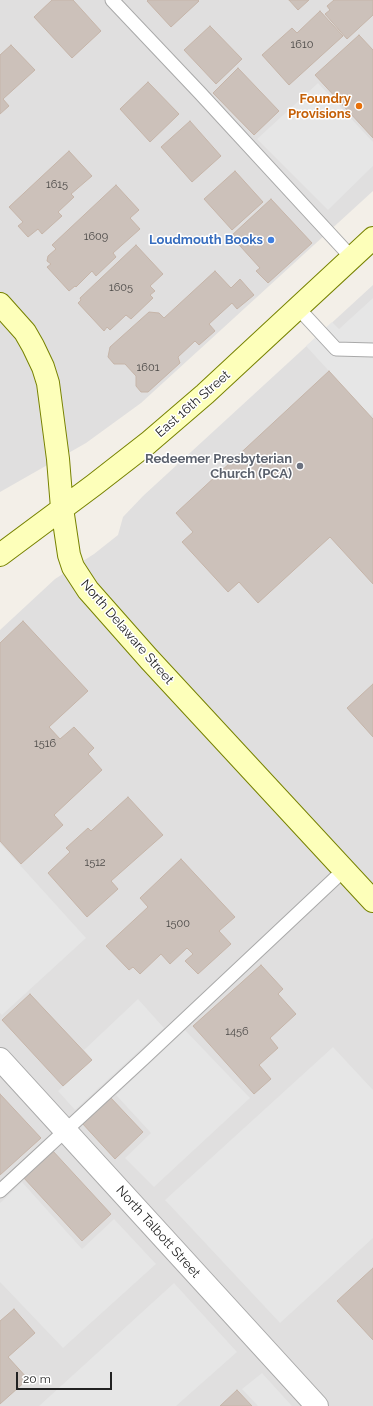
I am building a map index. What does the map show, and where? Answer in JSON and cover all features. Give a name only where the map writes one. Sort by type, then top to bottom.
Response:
[{"type":"main road","name":"East 16th Street","points":[[0,555],[148,443],[205,394],[373,238]]},
{"type":"main road","name":"North Delaware Street","points":[[0,304],[25,332],[43,367],[48,383],[57,452],[62,508],[69,555],[73,567],[88,590],[149,659],[373,902]]},
{"type":"street","name":"North Talbott Street","points":[[0,1059],[317,1406]]},
{"type":"lane","points":[[112,0],[352,258]]},
{"type":"lane","points":[[298,308],[336,349],[373,350]]},
{"type":"lane","points":[[0,1191],[344,870]]},
{"type":"shaded area","points":[[0,0],[373,0],[373,191],[141,403],[86,443],[0,492]]},
{"type":"shaded area","points":[[318,83],[373,142],[373,166],[328,210],[257,139]]},
{"type":"shaded area","points":[[373,285],[373,1406],[0,1406],[0,630],[55,579],[94,554],[118,535],[123,517],[143,496]]},
{"type":"shaded area","points":[[373,298],[373,413],[370,416],[306,346],[332,322],[339,329]]},
{"type":"shaded area","points":[[0,843],[86,938],[2,1015],[0,1013]]},
{"type":"shaded area","points":[[138,999],[164,1028],[75,1110],[58,1091],[92,1060],[84,1050]]},
{"type":"shaded area","points":[[185,1030],[250,1098],[154,1187],[125,1158],[151,1133],[116,1095]]},
{"type":"shaded area","points":[[333,1047],[373,1090],[373,1238],[280,1323],[165,1200]]},
{"type":"shaded area","points":[[22,1182],[82,1249],[114,1219],[156,1264],[63,1348],[0,1282],[0,1203]]},
{"type":"shaded area","points":[[174,1283],[237,1352],[176,1406],[39,1406]]},
{"type":"shaded area","points":[[262,1373],[292,1406],[258,1406],[242,1389]]},
{"type":"building","points":[[52,0],[73,0],[101,31],[72,58],[34,17]]},
{"type":"building","points":[[289,0],[309,0],[298,10]]},
{"type":"building","points":[[334,0],[373,0],[373,15],[347,39],[325,14],[330,10],[327,6]]},
{"type":"building","points":[[147,1],[199,1],[171,27]]},
{"type":"building","points":[[320,11],[343,36],[289,85],[262,55],[292,28],[297,33]]},
{"type":"building","points":[[210,26],[242,59],[216,84],[184,50]]},
{"type":"building","name":"Foundry Provisions","points":[[359,35],[373,50],[373,138],[315,75]]},
{"type":"building","points":[[11,45],[35,70],[3,99],[9,106],[0,114],[0,55]]},
{"type":"building","points":[[238,68],[279,111],[254,135],[213,93]]},
{"type":"building","points":[[148,82],[179,114],[150,142],[120,109]]},
{"type":"building","points":[[190,121],[221,156],[192,182],[161,147]]},
{"type":"building","points":[[69,151],[92,176],[71,194],[74,197],[58,212],[62,216],[42,234],[38,229],[28,237],[18,226],[23,222],[9,207]]},
{"type":"building","points":[[235,171],[263,202],[232,230],[204,199]]},
{"type":"building","points":[[116,185],[139,210],[130,218],[140,229],[113,253],[116,257],[96,276],[92,271],[76,287],[75,286],[69,291],[47,267],[51,264],[47,261],[48,256],[56,249],[52,245]]},
{"type":"building","name":"Loudmouth Books","points":[[271,199],[312,243],[268,283],[256,271],[260,268],[231,236]]},
{"type":"building","points":[[136,245],[163,274],[150,286],[155,291],[150,295],[153,298],[131,319],[126,315],[110,330],[107,327],[104,331],[78,303],[81,300],[80,298]]},
{"type":"building","points":[[215,271],[231,288],[240,279],[254,295],[237,309],[232,303],[209,324],[215,331],[199,345],[195,341],[178,357],[180,363],[148,392],[141,392],[136,386],[136,376],[125,364],[114,364],[108,357],[110,347],[149,312],[159,313],[164,318]]},
{"type":"building","name":"Redeemer Presbyterian Church (PCA)","points":[[329,371],[373,419],[373,584],[330,537],[258,603],[239,582],[228,592],[182,542],[193,532],[176,513]]},
{"type":"building","points":[[23,621],[88,691],[49,727],[60,739],[74,727],[94,748],[88,754],[102,770],[54,815],[63,825],[21,864],[0,841],[0,643]]},
{"type":"building","points":[[373,684],[373,737],[347,708]]},
{"type":"building","points":[[128,797],[163,835],[111,881],[118,889],[87,917],[48,873],[70,852],[66,848],[88,828],[91,831]]},
{"type":"building","points":[[181,859],[235,917],[219,931],[231,944],[198,974],[185,961],[193,954],[187,948],[170,964],[161,954],[140,974],[133,967],[129,970],[106,946],[148,907],[140,898]]},
{"type":"building","points":[[261,965],[283,989],[278,994],[296,1014],[270,1038],[278,1048],[259,1065],[271,1079],[254,1094],[193,1026]]},
{"type":"building","points":[[30,994],[92,1060],[63,1086],[2,1020]]},
{"type":"building","points":[[0,1094],[41,1138],[0,1175]]},
{"type":"building","points":[[110,1097],[143,1132],[115,1159],[82,1123]]},
{"type":"building","points":[[52,1150],[111,1214],[82,1241],[23,1177]]},
{"type":"building","points":[[373,1268],[373,1340],[337,1301]]},
{"type":"building","points":[[14,1309],[35,1333],[8,1357],[28,1379],[0,1404],[0,1321]]},
{"type":"building","points":[[237,1390],[252,1406],[220,1406]]},
{"type":"place","name":"Foundry Provisions","points":[[359,106]]},
{"type":"place","name":"Loudmouth Books","points":[[271,240]]},
{"type":"place","name":"Redeemer Presbyterian Church (PCA)","points":[[300,466]]}]
